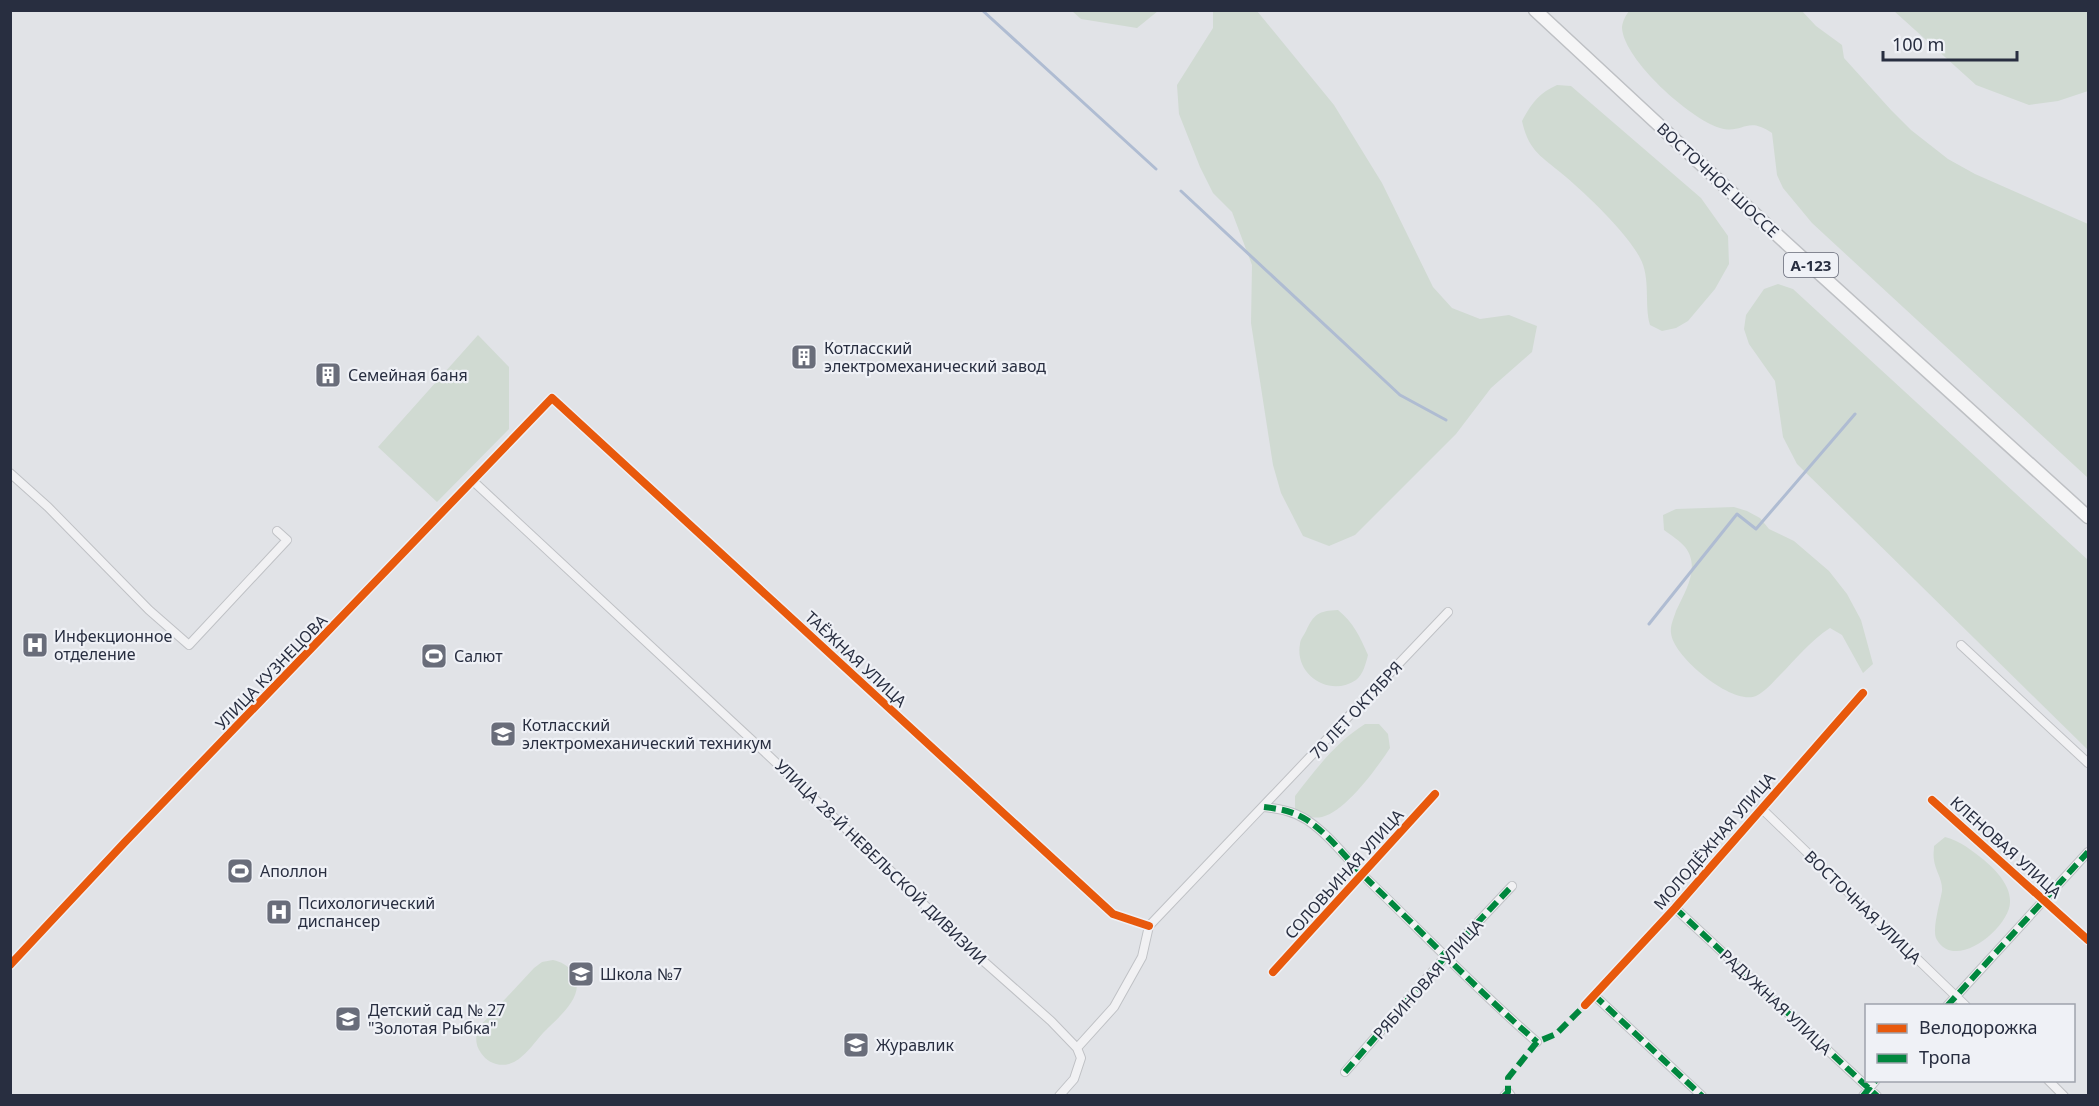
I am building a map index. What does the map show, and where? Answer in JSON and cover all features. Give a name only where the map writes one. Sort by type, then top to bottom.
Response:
[{"type":"main road","name":"ВОСТОЧНОЕ ШОССЕ","points":[[1535,10],[1787,244],[2088,517]]},
{"type":"street","name":"УЛИЦА КУЗНЕЦОВА","points":[[10,965],[552,398]]},
{"type":"street","name":"ТАЁЖНАЯ УЛИЦА","points":[[552,398],[1113,914],[1149,926]]},
{"type":"street","points":[[10,473],[48,507],[149,610],[189,645],[287,540],[277,531]]},
{"type":"street","name":"УЛИЦА 28-Й НЕВЕЛЬСКОЙ ДИВИЗИИ","points":[[473,481],[769,756],[954,935],[1051,1021],[1077,1048]]},
{"type":"street","name":"70 ЛЕТ ОКТЯБРЯ","points":[[1149,926],[1448,612]]},
{"type":"street","points":[[1961,645],[2088,763]]},
{"type":"street","name":"МОЛОДЁЖНАЯ УЛИЦА","points":[[1585,1005],[1675,908],[1863,693]]},
{"type":"street","name":"СОЛОВЬИНАЯ УЛИЦА","points":[[1273,972],[1435,794]]},
{"type":"street","name":"КЛЕНОВАЯ УЛИЦА","points":[[1932,800],[2088,940]]},
{"type":"street","points":[[1264,807],[1286,809],[1304,818],[1320,830],[1497,1007],[1537,1042]]},
{"type":"street","name":"ВОСТОЧНАЯ УЛИЦА","points":[[1761,808],[1965,1004]]},
{"type":"street","points":[[1948,1004],[2088,852]]},
{"type":"street","name":"РЯБИНОВАЯ УЛИЦА","points":[[1346,1072],[1446,956],[1512,886]]},
{"type":"street","name":"РАДУЖНАЯ УЛИЦА","points":[[1675,908],[1877,1095]]},
{"type":"street","points":[[1059,1095],[1074,1079],[1081,1058],[1077,1048],[1114,1007],[1142,957],[1149,926]]},
{"type":"street","points":[[1594,995],[1702,1095]]},
{"type":"street","points":[[1863,1095],[1874,1082]]},
{"type":"street","points":[[2050,1082],[2064,1095]]},
{"type":"shaded area","points":[[1072,11],[1158,11],[1137,28],[1081,19]]},
{"type":"shaded area","points":[[1213,11],[1257,11],[1334,105],[1382,183],[1433,287],[1452,308],[1480,319],[1509,315],[1537,326],[1532,352],[1491,388],[1456,434],[1355,535],[1329,546],[1303,536],[1281,493],[1273,465],[1251,323],[1252,265],[1232,212],[1213,193],[1179,114],[1177,85],[1213,28]]},
{"type":"shaded area","points":[[1629,11],[1802,11],[1816,26],[1842,45],[1844,58],[1891,110],[1911,130],[1948,159],[1975,174],[2088,224],[2088,478],[1812,223],[1783,188],[1777,175],[1772,133],[1750,125],[1734,129],[1720,128],[1692,113],[1660,87],[1634,56],[1626,41],[1622,26]]},
{"type":"shaded area","points":[[1894,11],[2088,11],[2088,91],[2058,101],[2029,105],[1976,85]]},
{"type":"shaded area","points":[[1557,85],[1571,86],[1701,198],[1728,236],[1729,264],[1715,289],[1688,321],[1676,328],[1662,331],[1650,325],[1645,274],[1634,248],[1606,215],[1538,154],[1525,132],[1522,121],[1529,109],[1545,92]]},
{"type":"shaded area","points":[[1778,284],[1793,289],[2088,560],[2088,750],[1797,464],[1783,437],[1775,381],[1749,344],[1744,329],[1746,315],[1764,289]]},
{"type":"shaded area","points":[[478,335],[509,367],[509,429],[437,502],[378,447]]},
{"type":"shaded area","points":[[1734,507],[1760,518],[1769,529],[1794,541],[1829,571],[1847,594],[1861,620],[1873,664],[1863,673],[1842,635],[1830,628],[1756,696],[1746,697],[1733,694],[1720,687],[1693,666],[1682,654],[1674,643],[1671,627],[1690,579],[1692,563],[1685,547],[1664,530],[1663,515],[1676,509]]},
{"type":"shaded area","points":[[1338,610],[1352,625],[1368,655],[1364,669],[1356,680],[1346,685],[1325,685],[1308,674],[1303,665],[1300,655],[1301,641],[1314,617],[1326,611]]},
{"type":"shaded area","points":[[1365,724],[1379,724],[1388,734],[1390,748],[1369,777],[1351,798],[1331,813],[1315,817],[1295,811],[1295,796],[1311,776],[1336,748]]},
{"type":"shaded area","points":[[1945,837],[1966,846],[1989,864],[2002,879],[2010,896],[2008,912],[1992,933],[1968,949],[1956,951],[1946,949],[1935,936],[1942,887],[1935,864],[1934,846]]},
{"type":"shaded area","points":[[553,960],[568,967],[576,981],[577,989],[569,1006],[519,1059],[505,1065],[490,1061],[483,1056],[477,1044],[476,1037],[479,1027],[534,968],[542,962]]},
{"type":"waterway","points":[[982,10],[1156,169]]},
{"type":"waterway","points":[[1181,191],[1400,395],[1446,420]]},
{"type":"waterway","points":[[1649,624],[1737,514],[1756,529],[1855,414]]},
{"type":"marked path","points":[[1264,807],[1291,812],[1316,826],[1452,963],[1537,1042]]},
{"type":"marked path","points":[[1949,1004],[2088,852]]},
{"type":"marked path","points":[[1345,1072],[1446,956],[1512,886]]},
{"type":"marked path","points":[[1675,908],[1877,1096]]},
{"type":"marked path","points":[[1594,995],[1702,1096]]},
{"type":"marked path","points":[[1504,1096],[1508,1092],[1508,1078],[1537,1042],[1556,1034],[1588,1002]]},
{"type":"marked path","points":[[1863,1096],[1874,1082]]},
{"type":"cycle path","points":[[10,965],[125,842],[552,398],[1113,914],[1149,926]]},
{"type":"cycle path","points":[[1585,1005],[1675,908],[1863,693]]},
{"type":"cycle path","points":[[1273,972],[1435,794]]},
{"type":"cycle path","points":[[1932,800],[2088,940]]},
{"type":"place","name":"Котласский электромеханический завод","points":[[804,357]]},
{"type":"place","name":"Семейная баня","points":[[328,375]]},
{"type":"place","name":"Инфекционное отделение","points":[[35,645]]},
{"type":"place","name":"Салют","points":[[434,656]]},
{"type":"place","name":"Котласский электромеханический техникум","points":[[503,734]]},
{"type":"place","name":"Аполлон","points":[[240,871]]},
{"type":"place","name":"Психологический диспансер","points":[[279,912]]},
{"type":"place","name":"Школа №7","points":[[581,974]]},
{"type":"place","name":"Детский сад № 27 \"Золотая Рыбка\"","points":[[348,1019]]},
{"type":"place","name":"Журавлик","points":[[856,1045]]}]
